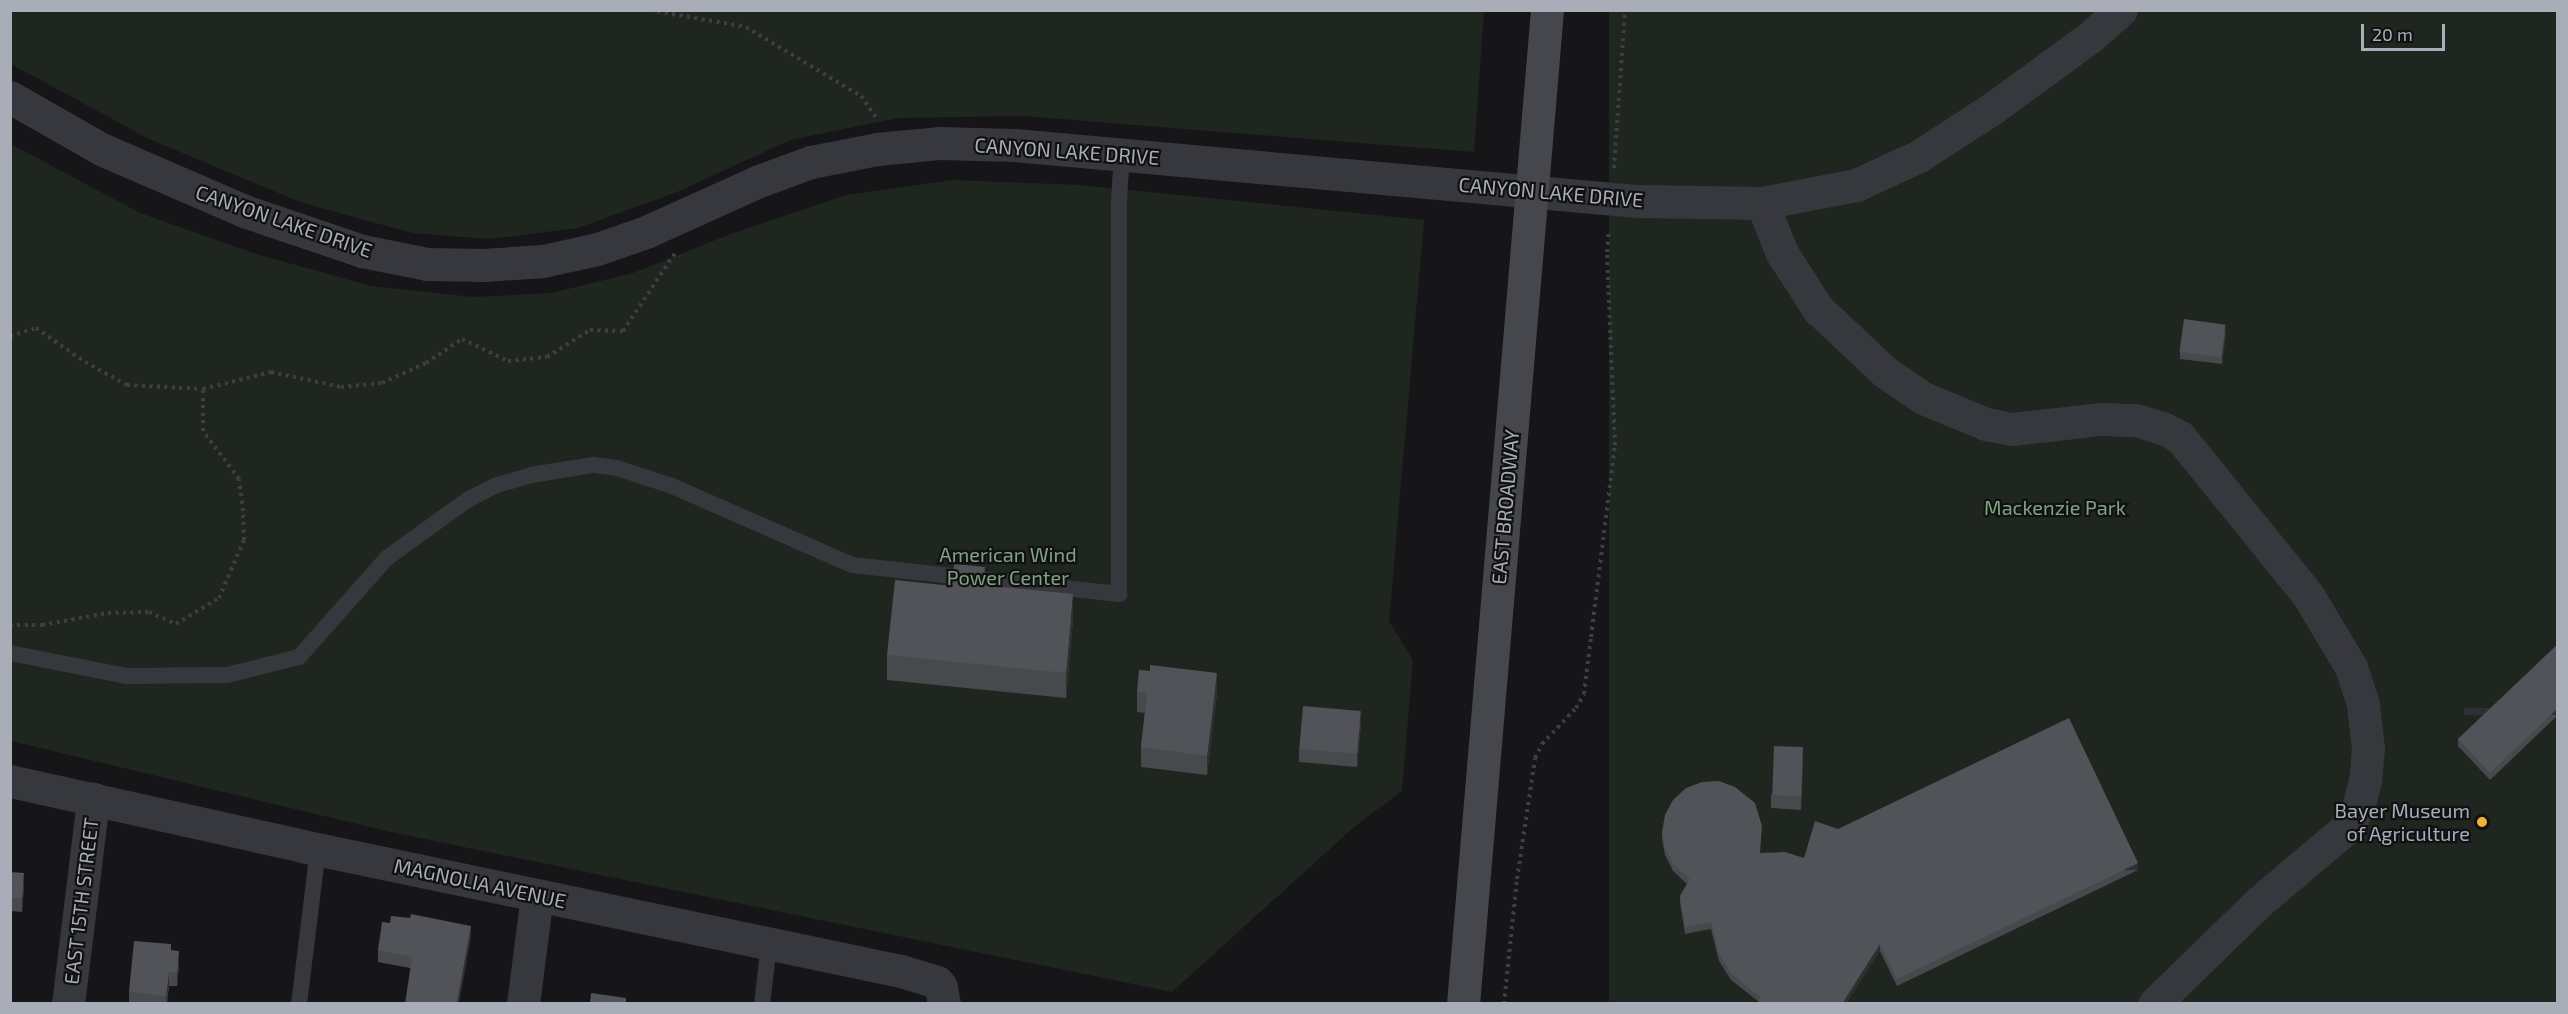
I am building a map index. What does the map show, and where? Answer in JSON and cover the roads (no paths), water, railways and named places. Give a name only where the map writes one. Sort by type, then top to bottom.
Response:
[{"type":"main road","name":"EAST BROADWAY","points":[[1463,1004],[1547,10]]},
{"type":"street","name":"CANYON LAKE DRIVE","points":[[10,97],[101,148],[244,211],[362,251],[427,264],[483,265],[543,261],[597,249],[646,232],[759,181],[811,162],[896,147],[939,143],[1014,145],[1532,189],[1611,198],[1686,203],[1762,203],[1856,185],[1919,156],[1993,108],[2090,37],[2121,10]]},
{"type":"street","points":[[1762,203],[1782,253],[1818,309],[1885,372],[1923,398],[1986,424],[2012,429],[2101,419],[2136,420],[2163,428],[2181,438],[2308,595],[2351,667],[2363,705],[2368,748],[2365,780],[2358,808],[2343,831],[2259,902],[2154,1004]]},
{"type":"street","name":"MAGNOLIA AVENUE","points":[[10,781],[318,849],[901,971],[937,982],[943,998]]},
{"type":"street","name":"EAST 15TH STREET","points":[[68,1004],[93,799]]},
{"type":"street","points":[[524,1004],[537,895]]},
{"type":"lane","points":[[10,653],[126,676],[227,675],[299,657],[387,558],[467,500],[497,485],[531,475],[593,465],[616,468],[672,486],[852,566],[1119,594],[1119,200],[1122,154]]},
{"type":"lane","points":[[299,1004],[318,849]]},
{"type":"lane","points":[[762,1004],[769,944]]},
{"type":"place","name":"Bayer Museum of Agriculture","points":[[2482,822]]},
{"type":"park label","name":"Mackenzie Park","points":[[2055,507]]},
{"type":"park label","name":"American Wind Power Center","points":[[1008,566]]}]
